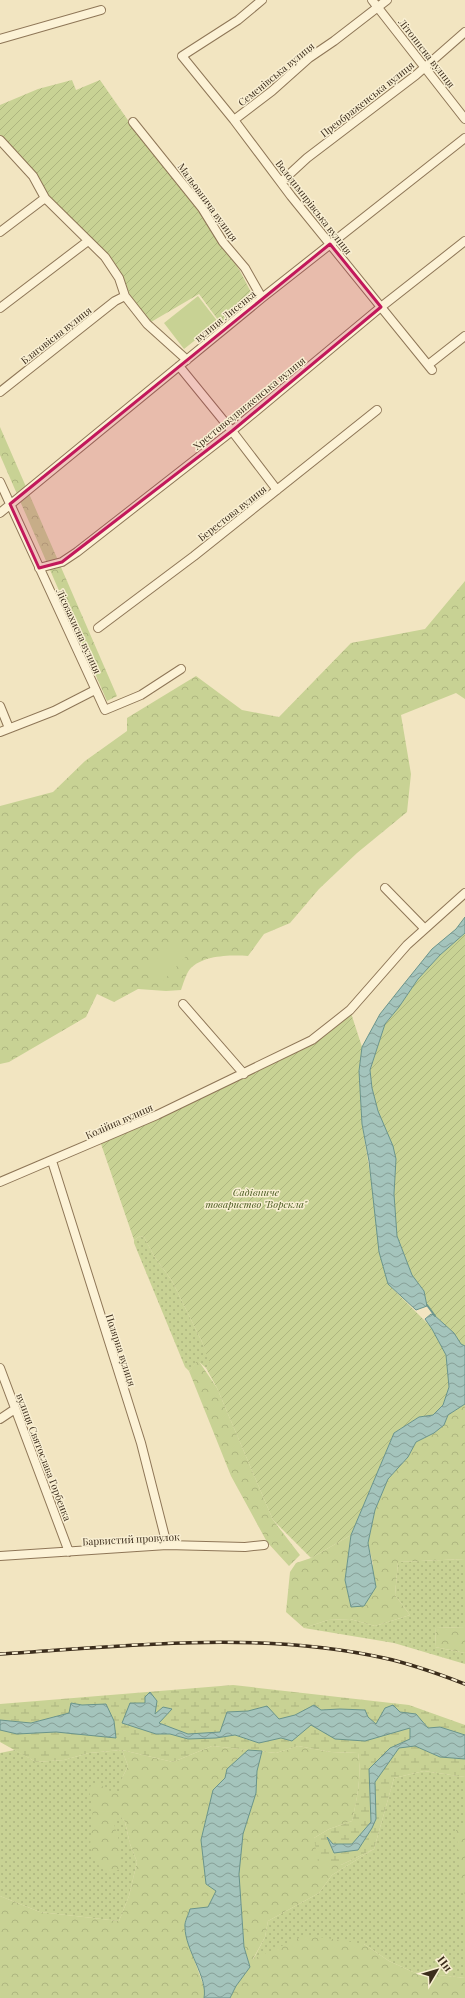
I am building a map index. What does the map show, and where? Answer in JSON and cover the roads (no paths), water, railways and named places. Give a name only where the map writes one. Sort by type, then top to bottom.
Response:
[{"type":"street","name":"Володимирівська вулиця","points":[[262,0],[238,20],[182,56],[430,368],[465,336]]},
{"type":"street","name":"Літописна вулиця","points":[[372,0],[465,119]]},
{"type":"street","name":"Семенівська вулиця","points":[[234,120],[272,91],[309,58],[334,41],[387,0]]},
{"type":"street","points":[[0,38],[101,10]]},
{"type":"street","name":"Преображенська вулиця","points":[[282,182],[307,158],[425,67],[465,32]]},
{"type":"street","name":"Мальовнича вулиця","points":[[133,122],[202,208],[223,242],[245,268],[262,298]]},
{"type":"street","name":"вулиця Лисенка","points":[[0,513],[262,298],[465,138]]},
{"type":"street","points":[[1,143],[33,176],[45,198],[105,257],[114,270],[125,296],[147,324],[187,360]]},
{"type":"street","points":[[0,232],[45,198]]},
{"type":"street","points":[[0,308],[88,241]]},
{"type":"street","name":"Хрестовоздвиженська вулиця","points":[[39,568],[62,562],[77,552],[232,431],[381,307],[465,242]]},
{"type":"street","name":"Благовісна вулиця","points":[[0,392],[115,301],[125,296]]},
{"type":"street","points":[[179,366],[232,431],[277,490]]},
{"type":"street","name":"Берестова вулиця","points":[[98,628],[277,490],[377,410]]},
{"type":"street","name":"Лісозахисна вулиця","points":[[0,482],[105,710],[141,695],[181,670]]},
{"type":"street","points":[[0,732],[54,711],[96,690]]},
{"type":"street","points":[[0,706],[9,728]]},
{"type":"street","points":[[385,888],[424,929]]},
{"type":"street","name":"Колійна вулиця","points":[[0,1182],[143,1122],[312,1040],[350,1010],[406,945],[465,893]]},
{"type":"street","points":[[183,1004],[244,1074]]},
{"type":"street","name":"Полярна вулиця","points":[[52,1161],[141,1443],[167,1546]]},
{"type":"street","name":"вулиця Святослава Горбенка","points":[[0,1368],[69,1552]]},
{"type":"street","points":[[0,1419],[15,1409]]},
{"type":"street","name":"Барвистий провулок","points":[[0,1556],[167,1546],[245,1547],[264,1545]]},
{"type":"water","points":[[465,917],[465,933],[440,955],[418,979],[399,1007],[385,1024],[370,1070],[372,1088],[378,1111],[393,1146],[396,1159],[394,1194],[397,1236],[412,1275],[424,1291],[427,1306],[416,1310],[388,1284],[379,1252],[369,1161],[362,1124],[359,1071],[362,1047],[380,1014],[432,949],[456,929]]},
{"type":"water","points":[[431,1314],[454,1333],[461,1344],[465,1346],[465,1404],[448,1415],[444,1425],[434,1433],[416,1442],[408,1457],[388,1479],[375,1510],[368,1543],[376,1587],[364,1606],[351,1607],[345,1580],[351,1535],[394,1433],[419,1417],[433,1415],[443,1405],[449,1387],[446,1355],[425,1319]]},
{"type":"water","points":[[150,1692],[157,1701],[155,1714],[163,1707],[172,1709],[159,1723],[188,1734],[220,1732],[227,1712],[248,1711],[267,1706],[279,1719],[295,1715],[314,1705],[321,1710],[365,1710],[368,1717],[376,1724],[385,1708],[393,1705],[400,1712],[416,1714],[428,1728],[440,1727],[465,1735],[465,1759],[440,1757],[415,1746],[399,1748],[375,1782],[376,1819],[372,1828],[358,1850],[334,1853],[327,1837],[333,1844],[352,1844],[371,1822],[369,1769],[390,1748],[410,1739],[410,1728],[365,1741],[335,1739],[311,1725],[292,1741],[281,1738],[259,1743],[235,1735],[216,1738],[188,1739],[170,1734],[156,1734],[122,1723],[130,1703],[145,1703],[145,1697]]},
{"type":"water","points":[[71,1703],[82,1705],[106,1704],[114,1721],[116,1738],[56,1732],[17,1734],[0,1730],[0,1720],[31,1723],[69,1713]]},
{"type":"water","points":[[248,1750],[262,1751],[257,1771],[256,1793],[243,1834],[239,1874],[244,1947],[250,1967],[236,1986],[230,1998],[204,1998],[203,1981],[186,1936],[185,1923],[190,1909],[208,1907],[216,1891],[206,1884],[201,1840],[213,1790],[225,1778],[227,1769]]},
{"type":"waterway","points":[[427,1305],[435,1316]]},
{"type":"railway","points":[[0,1654],[193,1642],[289,1644],[337,1649],[394,1660],[465,1684]]},
{"type":"park label","name":"Садівниче товариство \"Ворскла\"","points":[[256,1198]]}]
